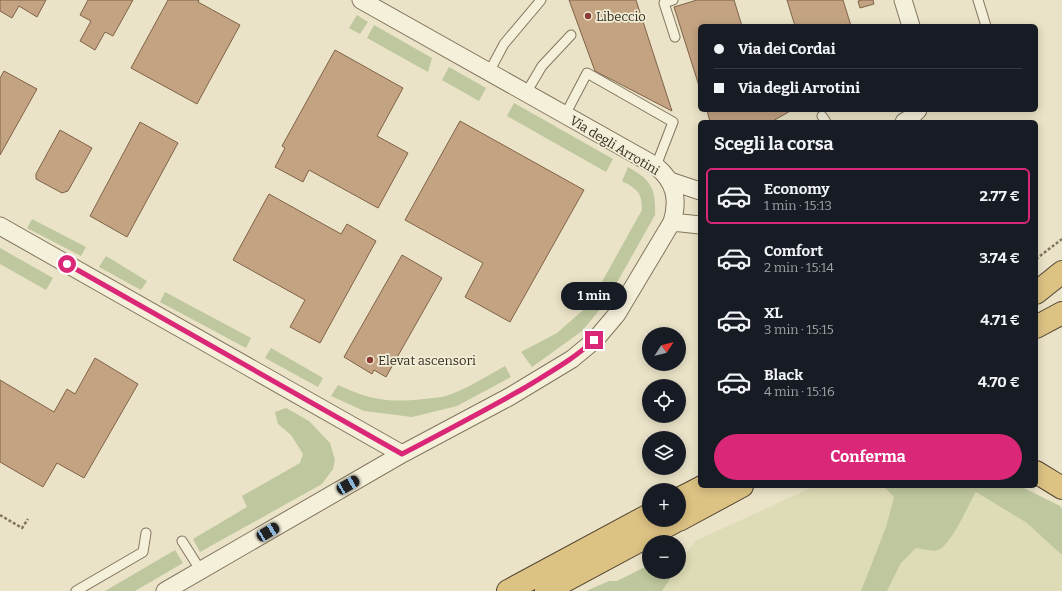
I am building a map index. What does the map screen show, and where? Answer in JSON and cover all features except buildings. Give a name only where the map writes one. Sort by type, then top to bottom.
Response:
[{"type":"highway","points":[[1038,291],[1062,272]]},
{"type":"highway","points":[[1038,305],[1062,292]]},
{"type":"highway","points":[[1038,326],[1062,313]]},
{"type":"highway","points":[[1038,473],[1062,488]]},
{"type":"highway","points":[[686,495],[700,488]]},
{"type":"highway","points":[[686,516],[738,488]]},
{"type":"highway","points":[[508,591],[642,519]]},
{"type":"highway","points":[[546,591],[666,527]]},
{"type":"street","name":"Via degli Arrotini","points":[[165,591],[402,454],[509,397],[552,372],[583,351],[617,314],[672,222],[676,210],[675,197],[670,181],[656,166],[361,0]]},
{"type":"street","points":[[903,0],[910,24]]},
{"type":"street","points":[[670,181],[698,190]]},
{"type":"street","points":[[672,222],[698,225]]},
{"type":"street","points":[[0,226],[402,454]]},
{"type":"lane","points":[[489,72],[504,44],[541,0]]},
{"type":"lane","points":[[673,0],[664,3],[675,37]]},
{"type":"lane","points":[[978,0],[985,24]]},
{"type":"lane","points":[[526,93],[542,66],[571,35]]},
{"type":"lane","points":[[565,115],[587,73],[673,122],[656,166]]},
{"type":"lane","points":[[910,117],[919,112]]},
{"type":"lane","points":[[76,591],[143,552],[146,533]]},
{"type":"lane","points":[[182,541],[201,571]]},
{"type":"path","points":[[1038,257],[1062,239]]},
{"type":"path","points":[[0,515],[22,528],[28,519]]},
{"type":"shaded area","points":[[811,488],[885,488],[894,497],[886,527],[861,591],[662,591],[670,579],[686,579],[686,554],[695,541]]},
{"type":"shaded area","points":[[976,492],[1027,523],[1062,555],[1062,591],[887,591],[901,563],[916,548],[931,551],[939,549],[948,543]]},
{"type":"green space","points":[[357,15],[368,22],[360,34],[349,28]]},
{"type":"green space","points":[[374,25],[432,58],[428,72],[367,38]]},
{"type":"green space","points":[[449,67],[486,88],[479,101],[442,80]]},
{"type":"green space","points":[[514,103],[613,159],[606,172],[507,116]]},
{"type":"green space","points":[[628,167],[642,176],[653,191],[655,215],[606,302],[582,331],[532,367],[521,352],[557,333],[589,305],[642,210],[641,199],[638,192],[622,181]]},
{"type":"green space","points":[[32,219],[86,247],[81,256],[27,228]]},
{"type":"green space","points":[[0,248],[53,278],[46,290],[0,264]]},
{"type":"green space","points":[[106,256],[147,281],[141,290],[99,267]]},
{"type":"green space","points":[[165,292],[251,338],[246,348],[160,302]]},
{"type":"green space","points":[[271,348],[323,378],[318,387],[265,358]]},
{"type":"green space","points":[[505,366],[511,377],[457,406],[412,417],[364,411],[331,396],[338,385],[360,394],[380,399],[401,401],[442,397],[466,387]]},
{"type":"green space","points":[[286,408],[309,421],[330,443],[335,460],[333,469],[322,484],[200,552],[193,539],[247,507],[242,496],[300,463],[303,454],[291,435],[278,424],[275,412]]},
{"type":"green space","points":[[885,488],[1024,488],[1060,506],[1062,509],[1062,555],[1027,523],[976,492],[954,533],[943,547],[933,551],[916,548],[901,563],[887,591],[861,591],[886,527],[894,497]]},
{"type":"green space","points":[[175,550],[183,563],[135,591],[105,591]]},
{"type":"green space","points":[[642,568],[642,579],[670,579],[662,591],[586,591],[609,581],[617,581]]},
{"type":"place","name":"Libeccio","points":[[588,16]]},
{"type":"place","name":"Elevat ascensori","points":[[370,360]]},
{"type":"route","points":[[67,264],[402,454],[509,397],[552,372],[583,351],[594,340]]}]
